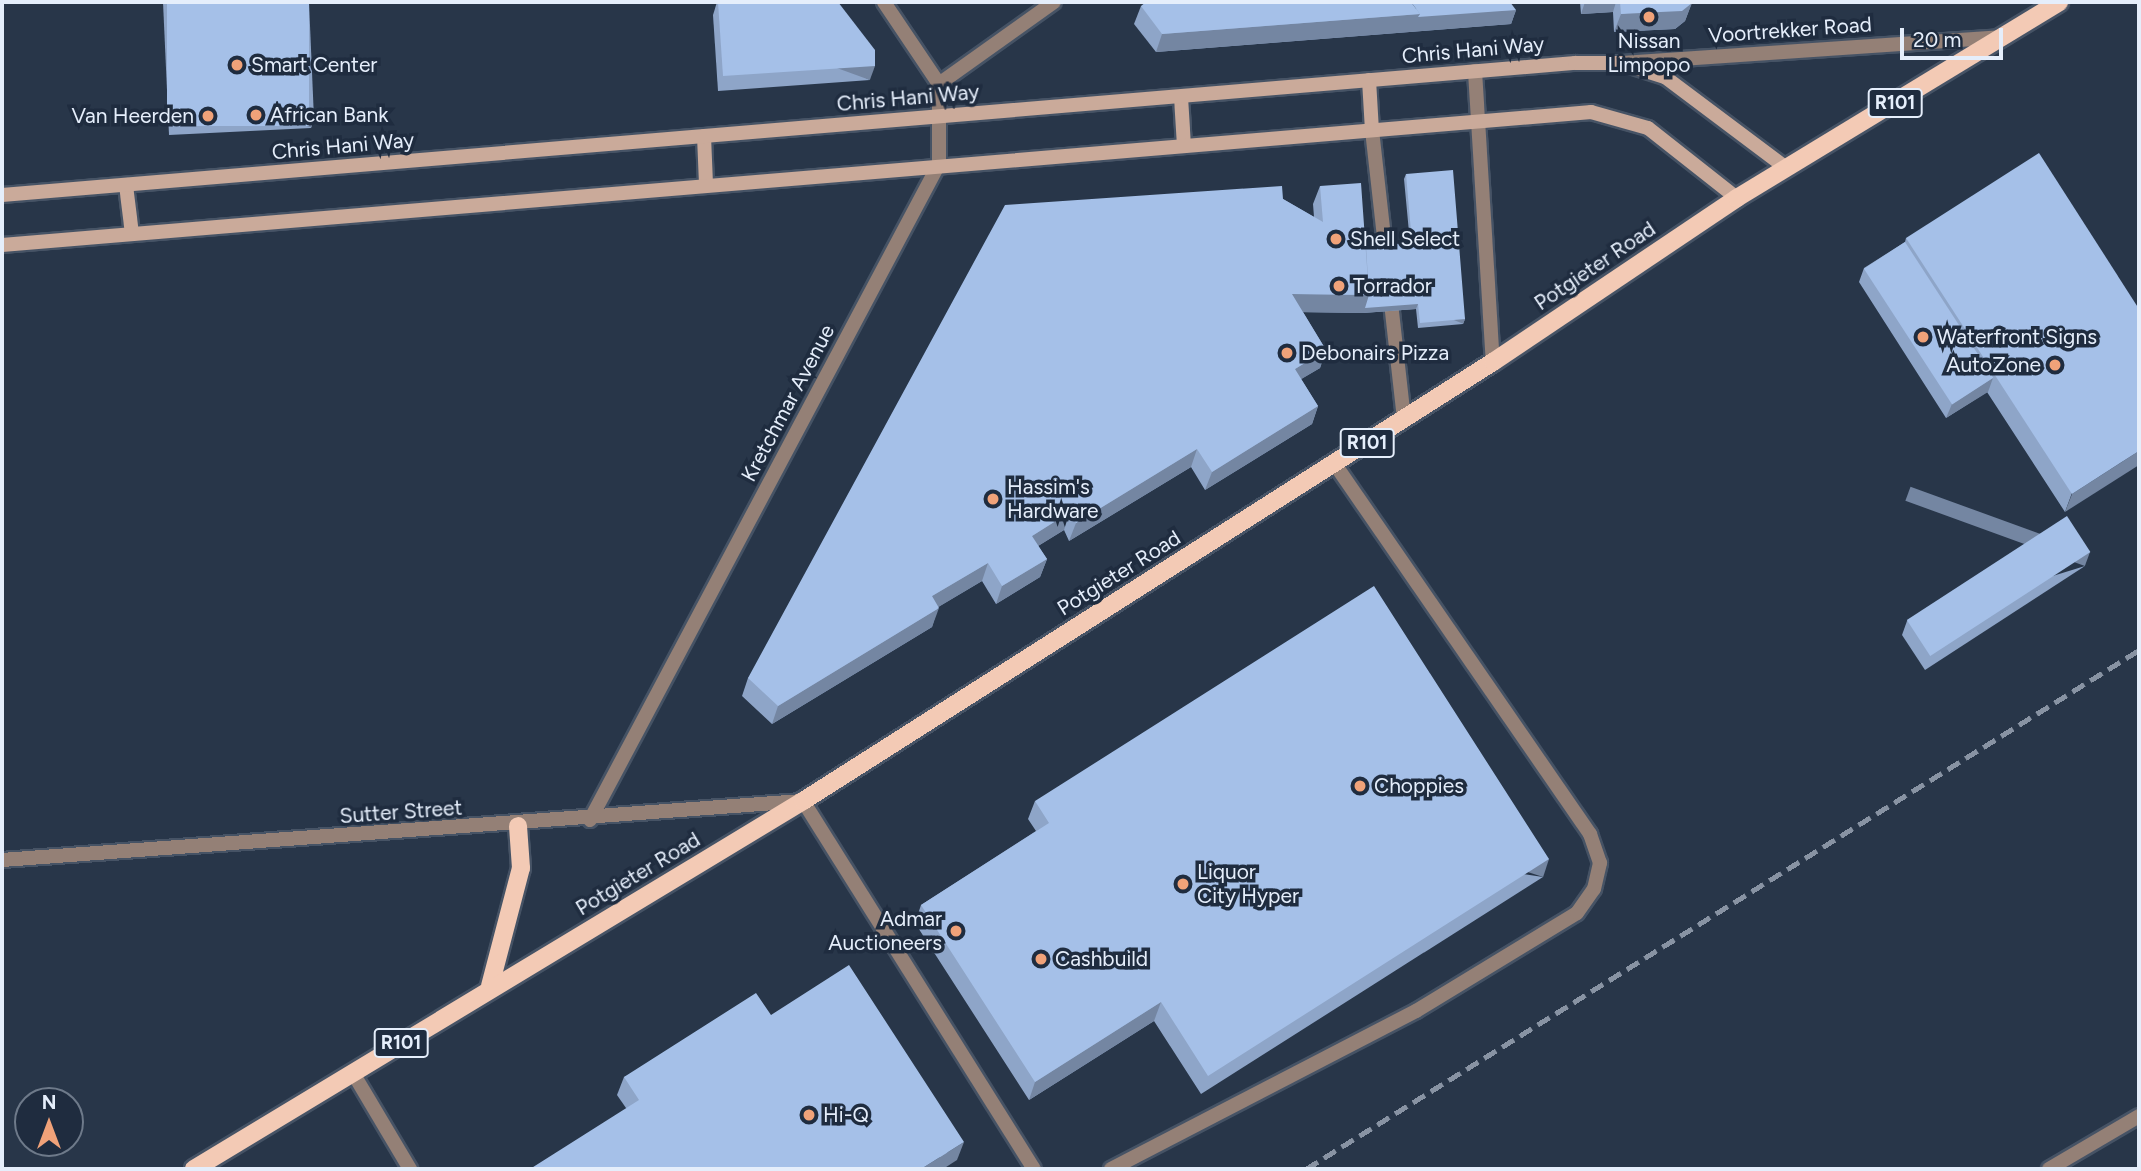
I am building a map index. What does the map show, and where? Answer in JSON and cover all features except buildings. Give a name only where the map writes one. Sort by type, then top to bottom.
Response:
[{"type":"main road","name":"Potgieter Road","points":[[194,1169],[490,986],[803,801],[1493,362],[1737,198],[2003,37],[2034,10],[2059,2]]},
{"type":"main road","name":"Chris Hani Way","points":[[2,195],[1475,71],[1621,63],[1665,77],[1786,169]]},
{"type":"main road","points":[[1369,80],[1372,130]]},
{"type":"main road","points":[[1181,97],[1184,146]]},
{"type":"main road","points":[[2,245],[939,164],[1479,121],[1618,116],[1697,162],[1737,198]]},
{"type":"main road","points":[[704,136],[706,184]]},
{"type":"main road","points":[[126,185],[132,234]]},
{"type":"main road","points":[[490,986],[521,868],[518,826]]},
{"type":"street","points":[[884,2],[939,84],[1054,2]]},
{"type":"street","name":"Voortrekker Road","points":[[1621,63],[2003,37]]},
{"type":"street","points":[[1475,71],[1493,362]]},
{"type":"street","name":"Kretchmar Avenue","points":[[590,820],[939,164],[939,84]]},
{"type":"street","points":[[1372,130],[1404,419]]},
{"type":"street","points":[[1111,1169],[1416,1011],[1577,913],[1594,889],[1600,863],[1590,834],[1334,463]]},
{"type":"street","points":[[803,801],[1034,1169]]},
{"type":"street","name":"Sutter Street","points":[[2,860],[518,826],[803,801]]},
{"type":"street","points":[[353,1073],[410,1169]]},
{"type":"street","points":[[2049,1169],[2139,1116]]},
{"type":"railway","points":[[1306,1169],[2139,650]]},
{"type":"place","name":"Nissan Limpopo","points":[[1649,17]]},
{"type":"place","name":"Smart Center","points":[[237,65]]},
{"type":"place","name":"African Bank","points":[[256,115]]},
{"type":"place","name":"Van Heerden","points":[[208,116]]},
{"type":"place","name":"Shell Select","points":[[1336,239]]},
{"type":"place","name":"Torrador","points":[[1339,286]]},
{"type":"place","name":"Waterfront Signs","points":[[1923,337]]},
{"type":"place","name":"Debonairs Pizza","points":[[1287,353]]},
{"type":"place","name":"AutoZone","points":[[2055,365]]},
{"type":"place","name":"Hassim's Hardware","points":[[993,499]]},
{"type":"place","name":"Choppies","points":[[1360,786]]},
{"type":"place","name":"Liquor City Hyper","points":[[1183,884]]},
{"type":"place","name":"Admar Auctioneers","points":[[956,931]]},
{"type":"place","name":"Cashbuild","points":[[1041,959]]},
{"type":"place","name":"Hi-Q","points":[[809,1115]]}]
